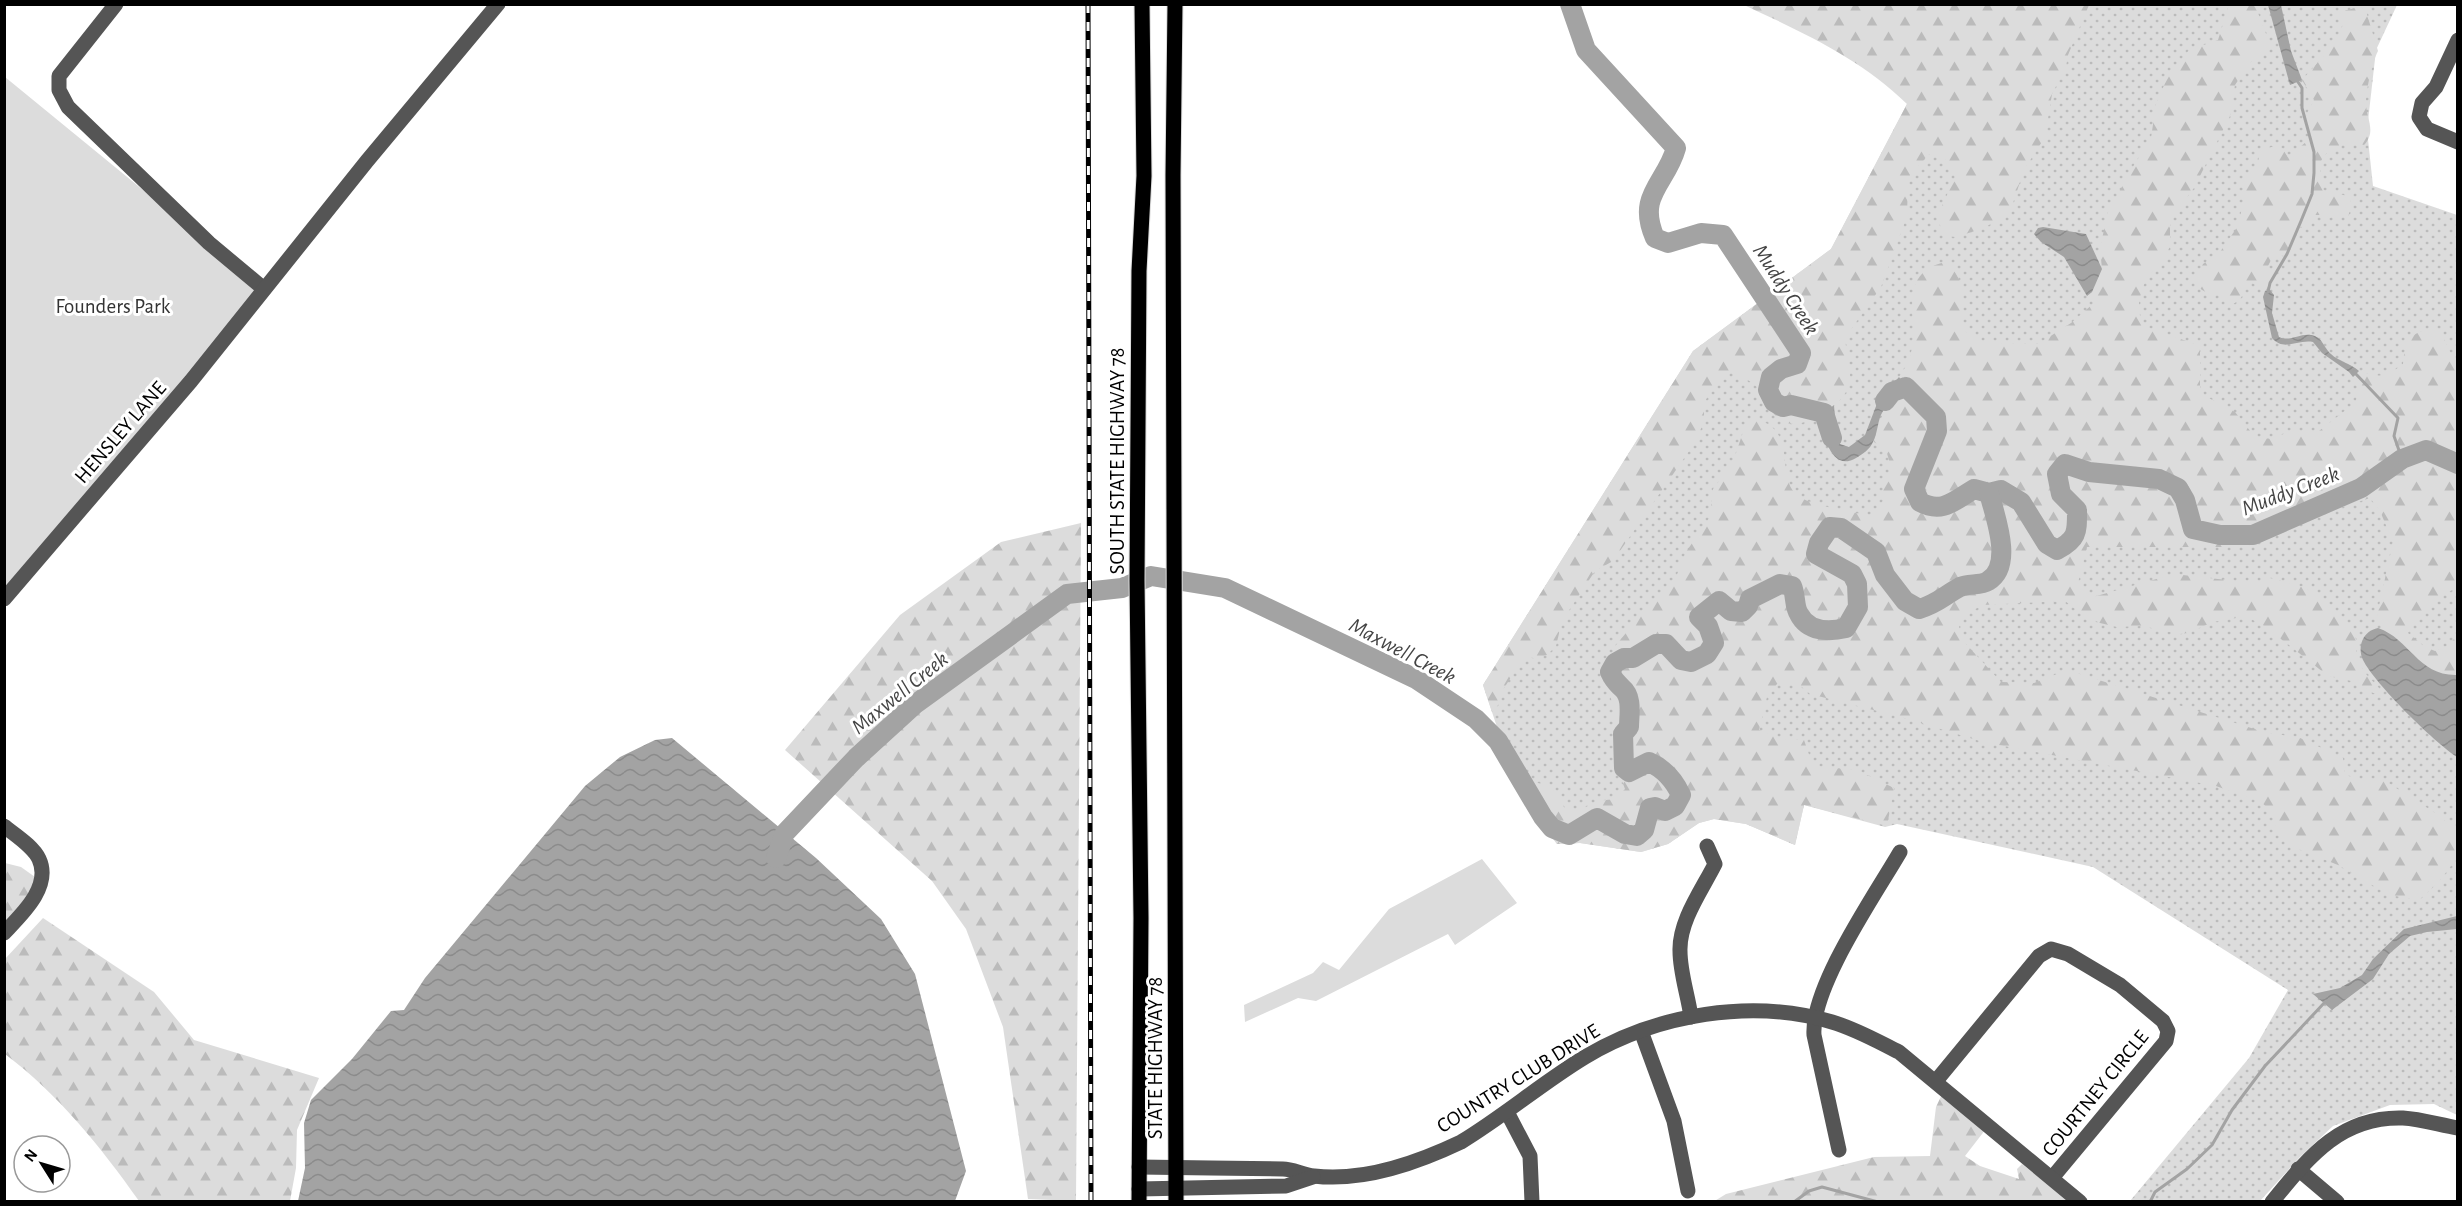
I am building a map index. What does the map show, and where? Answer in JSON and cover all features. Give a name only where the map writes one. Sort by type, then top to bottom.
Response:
[{"type":"main road","name":"SOUTH STATE HIGHWAY 78","points":[[1141,918],[1137,534],[1139,271],[1144,176],[1142,4]]},
{"type":"main road","name":"STATE HIGHWAY 78","points":[[1175,4],[1173,175],[1176,1195]]},
{"type":"main road","name":"STATE HIGHWAY 78","points":[[1139,1195],[1141,918]]},
{"type":"street","points":[[116,4],[59,76],[59,90],[68,107],[209,243],[264,289]]},
{"type":"street","name":"HENSLEY LANE","points":[[4,599],[191,381],[498,4]]},
{"type":"street","points":[[2457,40],[2436,87],[2421,103],[2419,109],[2419,117],[2427,129],[2457,142]]},
{"type":"street","points":[[4,826],[32,850],[39,859],[42,870],[40,883],[33,900],[4,933]]},
{"type":"street","points":[[1691,1017],[1680,951],[1682,934],[1688,917],[1715,864],[1707,846]]},
{"type":"street","points":[[1839,1150],[1814,1035],[1815,1018],[1821,996],[1847,941],[1900,852]]},
{"type":"street","name":"COURTNEY CIRCLE","points":[[1936,1081],[2039,956],[2047,950],[2060,951],[2108,978],[2163,1021],[2168,1031],[2166,1041],[2052,1178]]},
{"type":"street","name":"COUNTRY CLUB DRIVE","points":[[1139,1167],[1287,1169],[1313,1176],[1359,1175],[1418,1160],[1461,1142],[1585,1057],[1641,1031],[1691,1017],[1757,1011],[1815,1018],[1848,1028],[1891,1048],[1914,1062],[2080,1202]]},
{"type":"street","points":[[1641,1031],[1674,1121],[1688,1191]]},
{"type":"street","points":[[1507,1112],[1530,1156],[1532,1202]]},
{"type":"street","points":[[2272,1202],[2298,1169],[2330,1138],[2358,1125],[2403,1118],[2457,1128]]},
{"type":"street","points":[[1258,1187],[1259,1168]]},
{"type":"street","points":[[2298,1169],[2337,1202]]},
{"type":"street","name":"COUNTRY CLUB DRIVE","points":[[1139,1195],[1176,1195],[1286,1186],[1313,1176]]},
{"type":"green space","points":[[1744,5],[2089,5],[2068,55],[2066,67],[2052,94],[2045,137],[2024,170],[2013,203],[2004,216],[1984,228],[1956,237],[1944,236],[1937,217],[1955,177],[1945,159],[1929,154],[1908,178],[1907,216],[1881,287],[1845,338],[1850,380],[1843,397],[1816,418],[1796,424],[1787,423],[1773,413],[1758,388],[1749,381],[1731,370],[1718,379],[1704,403],[1704,421],[1696,441],[1613,561],[1595,571],[1562,621],[1556,646],[1547,655],[1535,659],[1526,655],[1500,694],[1499,704],[1492,712],[1483,685],[1693,351],[1831,249],[1907,104],[1870,73],[1830,47]]},
{"type":"green space","points":[[2000,5],[2397,5],[2376,50],[2367,130],[2373,186],[2457,215],[2457,1115],[2434,1104],[2390,1105],[2333,1126],[2300,1157],[2260,1201],[2130,1201],[2249,1058],[2288,990],[2093,867],[1897,824],[1885,827],[1804,805],[1795,845],[1746,824],[1714,819],[1699,823],[1668,844],[1641,852],[1580,843],[1557,844],[1519,793],[1483,685],[1693,351],[1831,249],[1907,104]]},
{"type":"green space","points":[[2229,5],[2255,5],[2268,39],[2267,46],[2249,64],[2235,85],[2230,116],[2194,188],[2174,214],[2170,226],[2170,246],[2165,258],[2148,276],[2142,289],[2139,303],[2140,316],[2146,327],[2195,344],[2200,350],[2200,389],[2205,396],[2235,412],[2255,437],[2272,439],[2288,432],[2319,431],[2356,402],[2358,386],[2353,377],[2359,371],[2377,376],[2391,372],[2403,364],[2408,342],[2412,337],[2423,331],[2440,330],[2457,367],[2457,587],[2426,606],[2408,633],[2425,647],[2435,651],[2447,646],[2457,636],[2457,675],[2447,675],[2431,670],[2383,629],[2377,615],[2393,542],[2380,511],[2370,498],[2316,516],[2245,547],[2087,547],[2077,587],[2093,597],[2174,574],[2253,583],[2270,578],[2304,587],[2324,600],[2348,624],[2356,639],[2356,658],[2379,688],[2378,694],[2356,682],[2328,676],[2266,627],[2242,617],[2213,622],[2180,634],[2142,626],[2117,627],[2100,623],[2083,615],[2065,601],[1983,605],[1964,615],[1959,627],[1966,644],[2001,682],[2034,683],[2067,670],[2267,733],[2298,737],[2343,758],[2345,775],[2360,779],[2382,779],[2440,816],[2457,833],[2457,858],[2438,883],[2419,900],[2389,895],[2338,865],[2298,849],[2277,833],[2272,812],[2261,802],[2216,786],[1983,742],[1901,717],[1810,694],[1797,683],[1777,684],[1767,697],[1759,730],[1783,739],[1804,740],[1813,766],[1857,770],[1894,788],[1887,826],[1804,805],[1795,845],[1746,824],[1714,819],[1699,823],[1668,844],[1641,852],[1580,843],[1557,844],[1519,793],[1530,781],[1550,786],[1566,810],[1584,808],[1597,801],[1615,799],[1625,789],[1618,770],[1614,713],[1606,675],[1616,645],[1655,598],[1672,587],[1686,552],[1710,517],[1713,489],[1733,462],[1745,426],[1757,418],[1779,435],[1788,481],[1798,496],[1823,506],[1870,516],[1883,501],[1883,487],[1891,467],[1886,450],[1874,442],[1878,425],[1885,412],[1906,387],[1899,377],[1907,365],[1913,342],[1912,300],[1914,288],[1920,277],[1929,268],[1945,262],[1952,268],[1962,291],[1961,327],[1975,340],[2038,344],[2071,323],[2094,303],[2092,292],[2102,269],[2100,248],[2108,212],[2151,138],[2156,104],[2168,76],[2189,50],[2218,40]]},
{"type":"green space","points":[[2360,6],[2366,11],[2378,51],[2366,98],[2370,135],[2364,145],[2344,144],[2331,150],[2322,159],[2320,165],[2322,189],[2351,198],[2348,216],[2336,215],[2327,219],[2323,215],[2313,215],[2307,227],[2299,228],[2296,232],[2298,246],[2287,250],[2284,256],[2277,255],[2272,258],[2267,268],[2275,277],[2270,290],[2265,291],[2251,282],[2237,302],[2227,303],[2222,294],[2211,294],[2195,285],[2198,274],[2203,264],[2220,252],[2238,226],[2245,194],[2244,183],[2256,170],[2260,153],[2271,147],[2282,148],[2288,157],[2312,137],[2304,119],[2314,100],[2302,80],[2337,41],[2343,24],[2339,15],[2342,10]]},
{"type":"green space","name":"Founders Park","points":[[5,77],[264,289],[5,599]]},
{"type":"green space","points":[[1081,523],[1076,1201],[1028,1199],[1003,1027],[966,929],[932,881],[785,750],[900,615],[1001,542]]},
{"type":"green space","points":[[1482,859],[1517,903],[1455,945],[1448,934],[1316,1001],[1298,998],[1245,1022],[1244,1005],[1313,973],[1323,962],[1339,970],[1389,909]]},
{"type":"green space","points":[[5,863],[21,867],[35,877],[33,888],[5,924]]},
{"type":"green space","points":[[43,918],[154,992],[194,1040],[319,1078],[297,1130],[296,1168],[290,1201],[139,1201],[78,1122],[43,1086],[5,1054],[5,959]]},
{"type":"green space","points":[[1945,1088],[1989,1125],[1965,1156],[1980,1166],[2019,1179],[2017,1169],[2022,1164],[2071,1202],[1713,1202],[1726,1194],[1874,1157],[1930,1156],[1936,1107]]},
{"type":"water","points":[[2268,5],[2281,5],[2291,51],[2302,80],[2290,85]]},
{"type":"water","points":[[2038,228],[2086,234],[2102,269],[2092,292],[2087,296],[2064,257],[2041,242],[2034,234]]},
{"type":"water","points":[[2270,290],[2274,295],[2272,313],[2279,337],[2287,339],[2307,335],[2315,336],[2334,356],[2359,371],[2353,377],[2322,353],[2313,342],[2286,345],[2272,338],[2263,297],[2265,291]]},
{"type":"water","points":[[1899,377],[1906,387],[1883,411],[1870,447],[1859,456],[1847,461],[1840,460],[1830,450],[1818,418],[1834,405],[1836,434],[1840,444],[1849,447],[1865,435],[1878,401]]},
{"type":"water","points":[[2378,628],[2389,633],[2433,670],[2457,675],[2457,757],[2406,712],[2363,660],[2361,645],[2363,640],[2368,632]]},
{"type":"water","points":[[672,738],[816,858],[881,919],[915,974],[966,1171],[955,1201],[298,1201],[305,1168],[304,1123],[311,1100],[352,1059],[391,1011],[404,1010],[425,978],[585,786],[620,757],[655,740]]},
{"type":"water","points":[[2457,916],[2457,929],[2410,936],[2389,954],[2373,979],[2332,1010],[2313,994],[2340,988],[2362,975],[2373,959],[2404,929]]},
{"type":"waterway","name":"Muddy Creek","points":[[1570,4],[1586,50],[1676,148],[1651,200],[1650,223],[1655,238],[1668,243],[1701,233],[1723,235],[1801,353],[1797,364],[1781,369],[1771,377],[1768,390],[1774,402],[1783,407],[1791,405],[1824,413],[1832,438]]},
{"type":"waterway","points":[[2268,292],[2270,283],[2287,254],[2312,194],[2314,152],[2302,108],[2302,88],[2296,79]]},
{"type":"waterway","points":[[2354,372],[2398,418],[2394,436],[2402,459]]},
{"type":"waterway","name":"Muddy Creek","points":[[1885,401],[1892,392],[1906,387],[1936,417],[1937,431],[1914,489],[1920,502],[1935,507],[1948,505],[1974,489],[1989,493],[2001,490],[2021,502],[2047,544],[2057,550],[2073,538],[2077,524],[2077,510],[2061,494],[2057,474],[2065,464],[2089,472],[2159,479],[2178,488],[2185,500],[2193,529],[2220,535],[2253,535],[2361,488],[2402,459],[2426,450],[2458,464]]},
{"type":"waterway","name":"Maxwell Creek","points":[[776,858],[785,833],[856,758],[914,705],[1067,594],[1122,588],[1151,576],[1225,588],[1416,679],[1476,719],[1498,741],[1543,817],[1552,828],[1569,835],[1597,818],[1625,834],[1637,836],[1644,830],[1650,808],[1655,807],[1665,811],[1675,806],[1681,795],[1668,776],[1649,762],[1629,772],[1624,768],[1623,734],[1629,727],[1630,706],[1628,696],[1610,672],[1615,663],[1624,658],[1633,658],[1656,644],[1666,644],[1681,660],[1691,662],[1707,654],[1714,643],[1708,626],[1699,617],[1719,601],[1731,611],[1742,612],[1748,606],[1750,599],[1780,584],[1792,586],[1797,611],[1808,624],[1826,630],[1846,628],[1858,607],[1857,584],[1852,574],[1816,554],[1819,543],[1830,527],[1841,528],[1876,552],[1885,575],[1905,601],[1919,609],[1936,602],[1960,587],[1985,583],[1996,574],[2001,553],[1998,527],[1989,493]]},
{"type":"waterway","points":[[2150,1202],[2155,1192],[2187,1169],[2212,1145],[2232,1110],[2265,1066],[2326,1001]]},
{"type":"waterway","points":[[1794,1202],[1809,1191],[1822,1187],[1878,1202]]},
{"type":"railway","points":[[1088,4],[1091,1202]]}]
